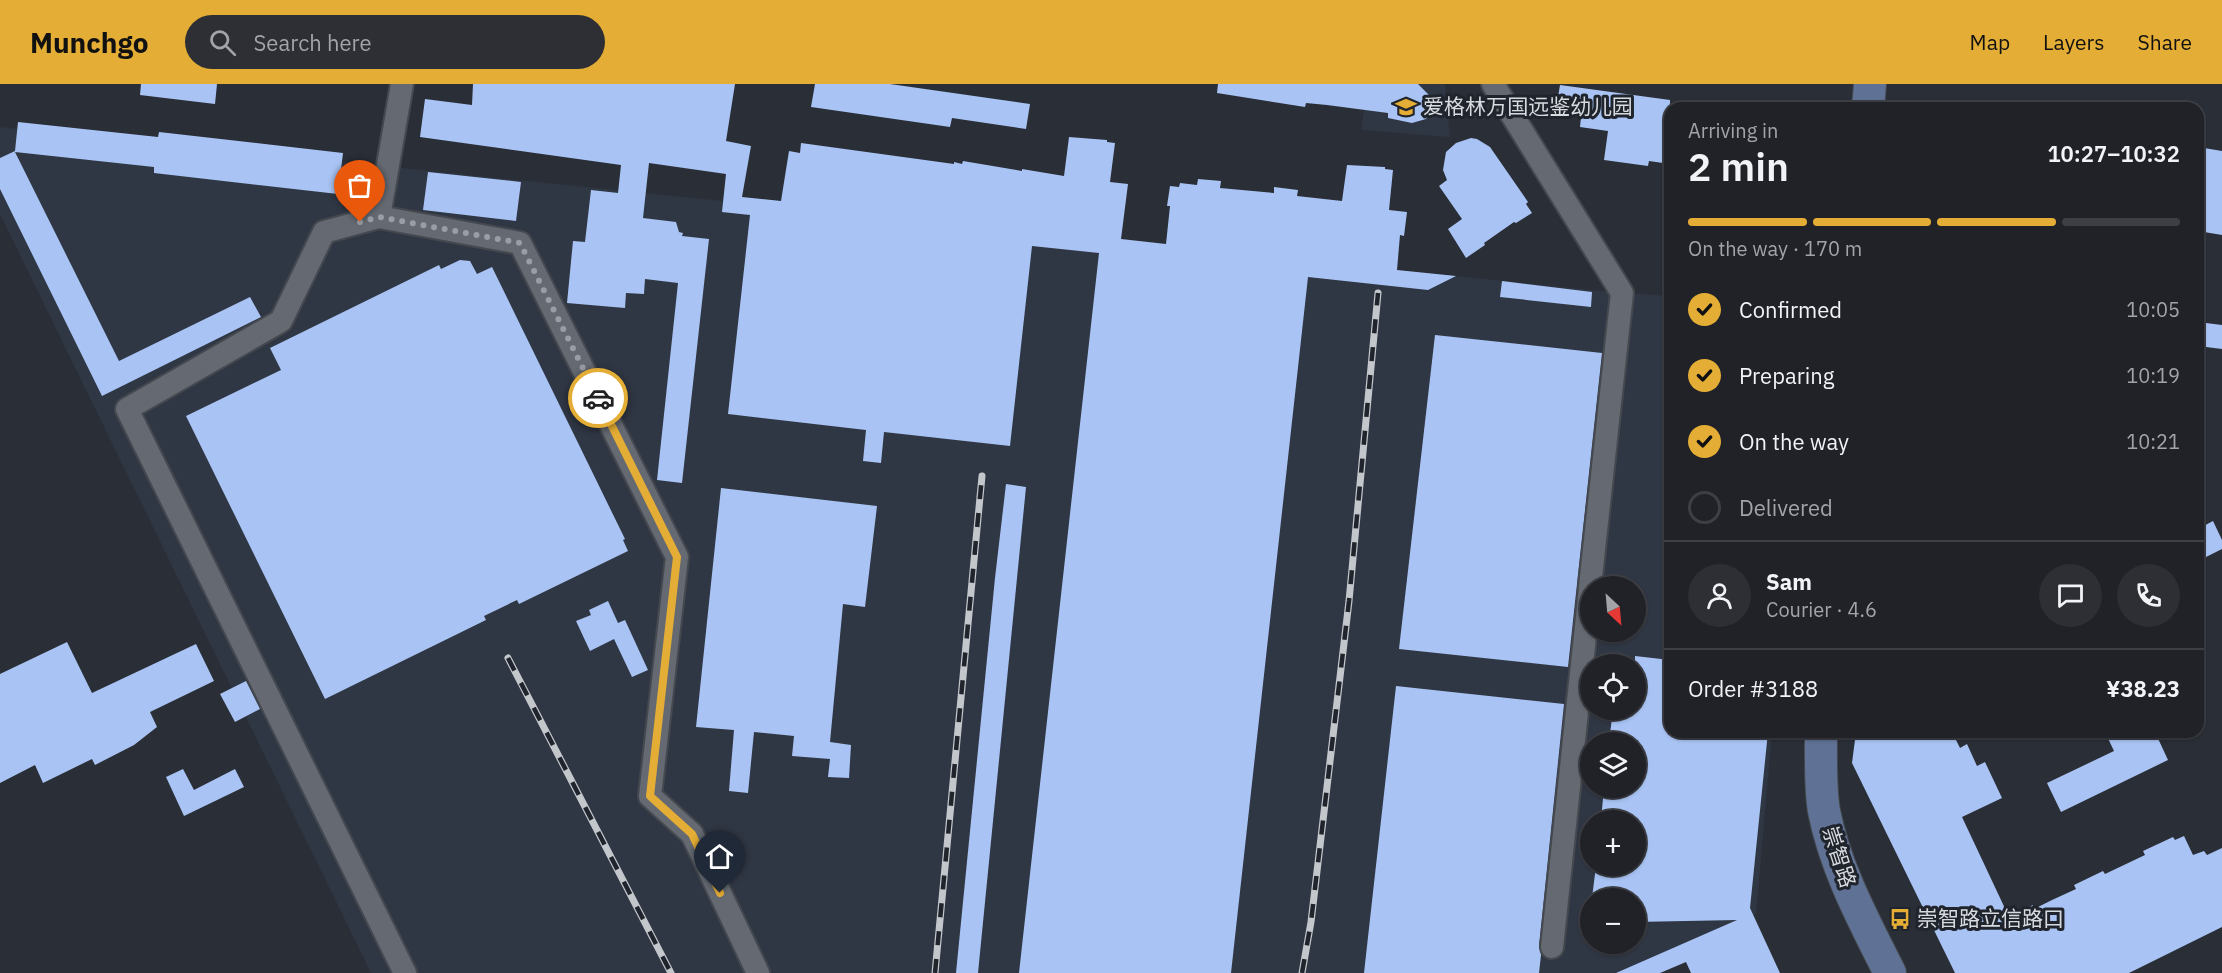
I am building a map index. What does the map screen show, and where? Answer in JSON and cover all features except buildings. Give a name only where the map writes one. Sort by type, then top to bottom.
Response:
[{"type":"street","points":[[379,217],[402,84]]},
{"type":"street","points":[[1493,84],[1622,293],[1591,576]]},
{"type":"street","points":[[1868,102],[1870,84]]},
{"type":"street","points":[[405,973],[127,409],[281,321],[324,232],[379,217],[520,243],[531,264],[677,557],[650,796],[692,834],[758,973]]},
{"type":"street","points":[[1552,947],[1584,642]]},
{"type":"street","name":"崇智路","points":[[1821,738],[1824,809],[1838,860],[1856,906],[1890,973]]},
{"type":"shaded area","name":"爱格林万国远鉴幼儿园","points":[[1368,84],[1445,84],[1450,137],[1361,130]]},
{"type":"shaded area","points":[[0,127],[1664,296],[1664,738],[1771,738],[1756,914],[1637,973],[371,973],[0,214]]},
{"type":"railway","points":[[1302,973],[1311,922],[1349,601],[1378,293]]},
{"type":"railway","points":[[935,973],[982,476]]},
{"type":"railway","points":[[508,658],[671,973]]},
{"type":"way so far","points":[[360,222],[379,217],[520,243],[598,398]]},
{"type":"place","name":"爱格林万国远鉴幼儿园","points":[[1406,107]]},
{"type":"place","name":"崇智路立信路口","points":[[1900,919]]},
{"type":"route","points":[[598,398],[677,557],[650,796],[692,834],[720,893]]}]
